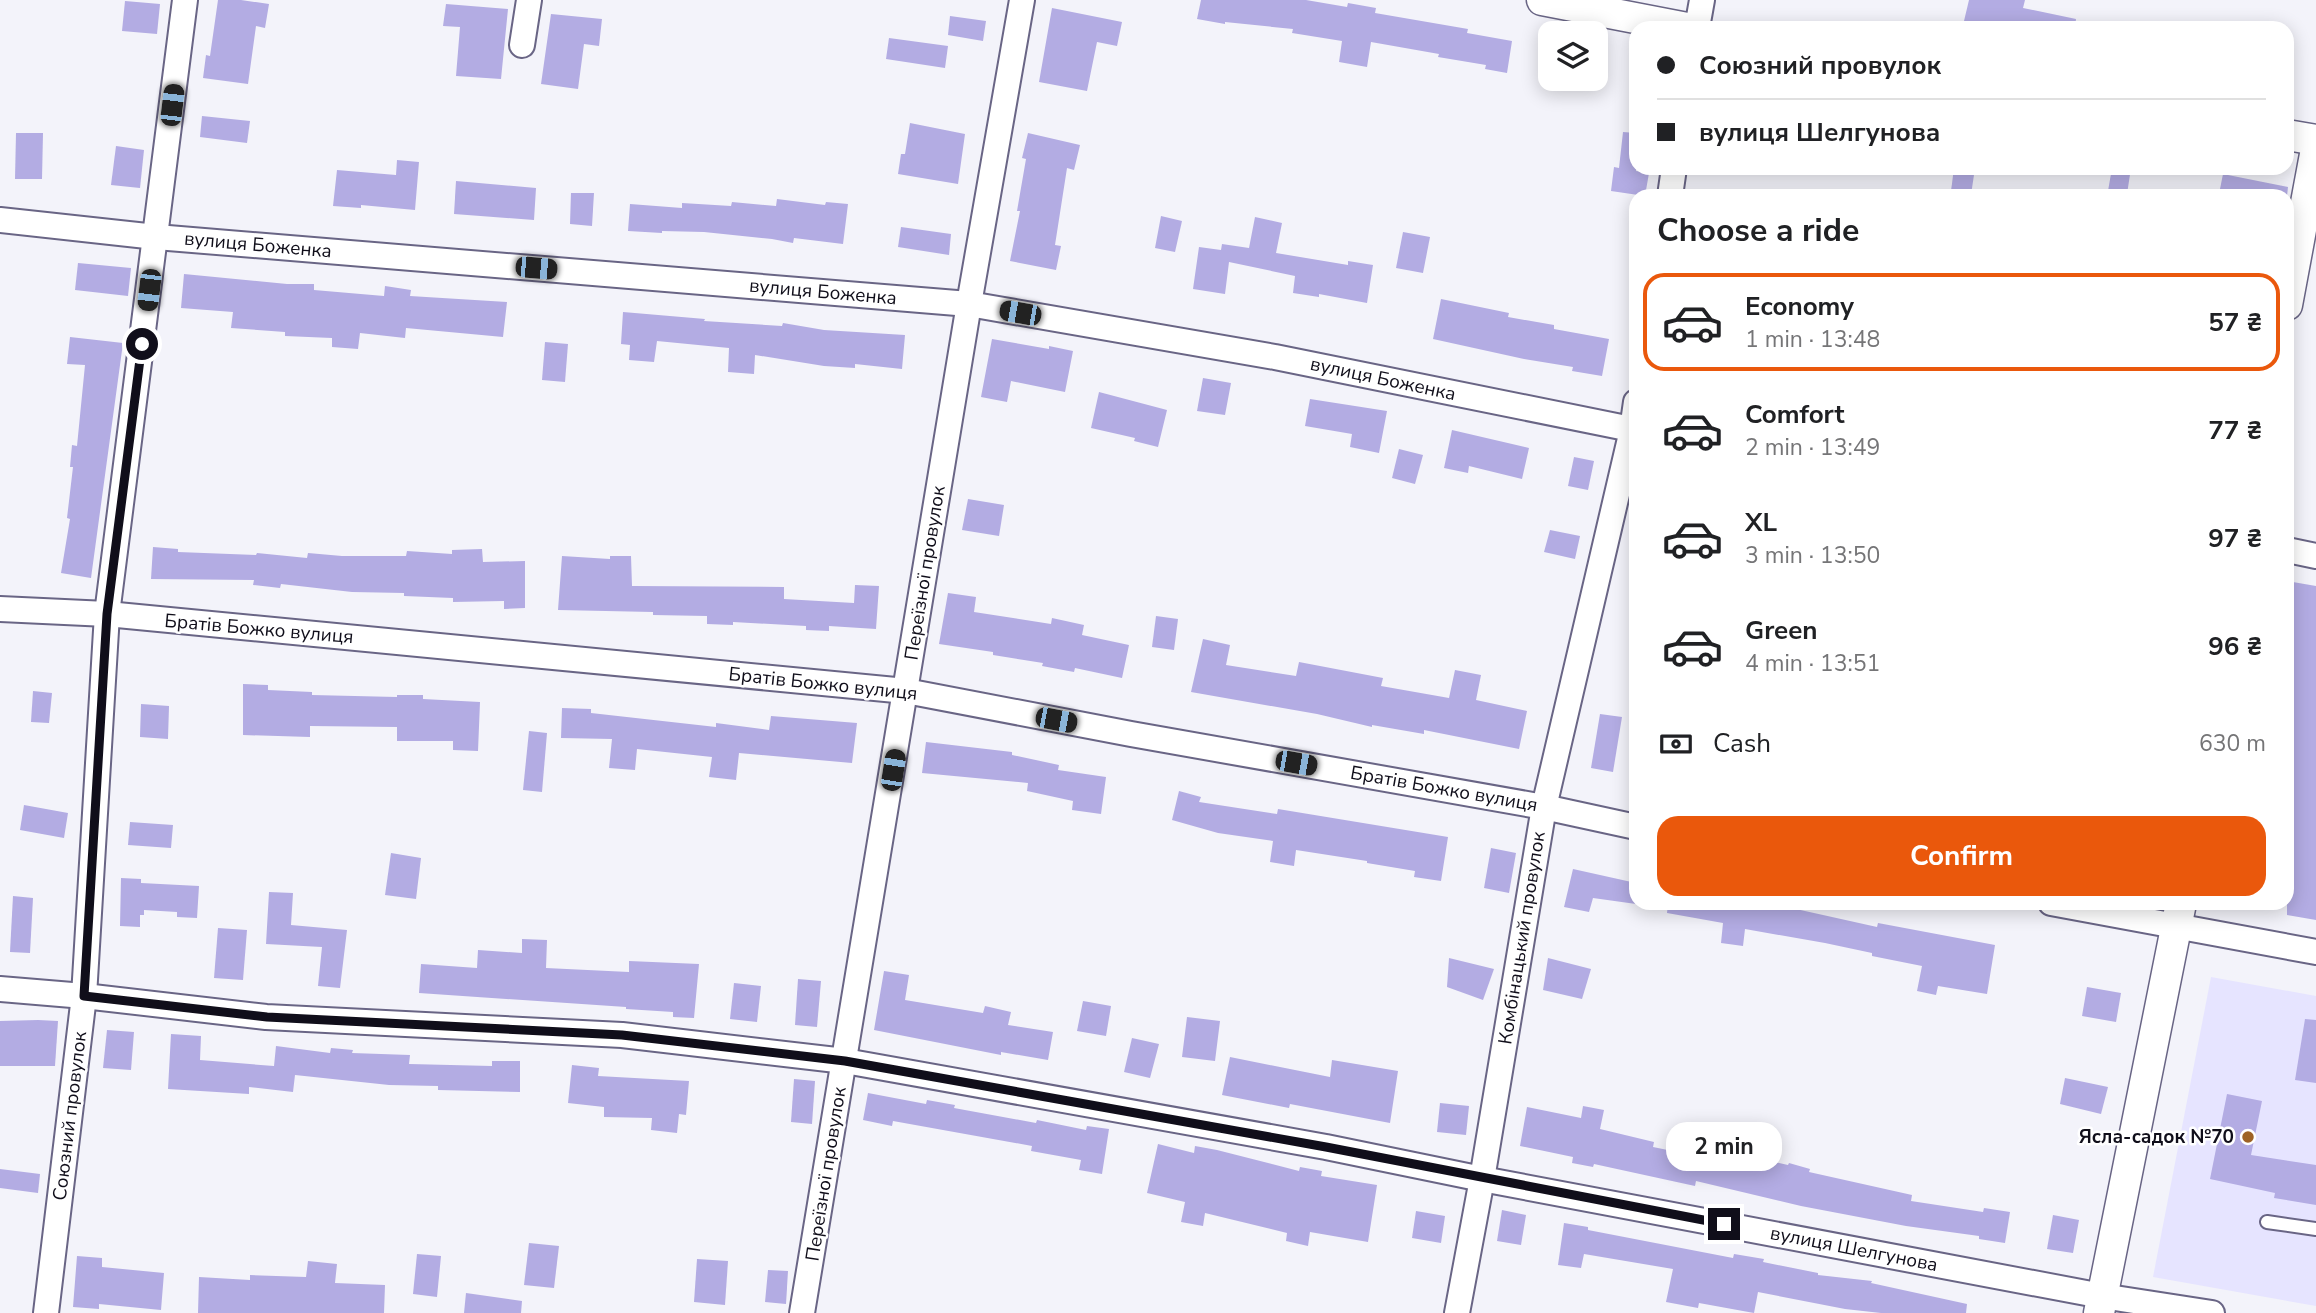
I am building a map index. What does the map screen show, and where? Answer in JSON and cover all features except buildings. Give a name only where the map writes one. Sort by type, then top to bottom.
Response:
[{"type":"street","name":"Союзний провулок","points":[[46,1313],[84,996],[107,614],[185,0]]},
{"type":"street","points":[[522,45],[529,0]]},
{"type":"street","name":"Переїзної провулок","points":[[802,1313],[1022,0]]},
{"type":"street","points":[[1542,0],[1652,21]]},
{"type":"street","points":[[1698,21],[1702,0]]},
{"type":"street","points":[[2294,136],[2316,140]]},
{"type":"street","points":[[2294,267],[2316,149]]},
{"type":"street","name":"вулиця Боженка","points":[[0,220],[156,237],[969,304],[1275,357],[1629,429]]},
{"type":"street","name":"Комбінацький провулок","points":[[1457,1313],[1544,807],[1629,451]]},
{"type":"street","points":[[2294,551],[2316,556]]},
{"type":"street","name":"Братів Божко вулиця","points":[[0,609],[107,614],[906,691],[1544,807],[1629,825]]},
{"type":"street","points":[[2133,910],[2179,914],[2316,952]]},
{"type":"street","points":[[2100,1304],[2179,914]]},
{"type":"street","name":"вулиця Шелгунова","points":[[0,989],[267,1017],[622,1035],[845,1061],[1299,1142],[2100,1304],[2212,1313]]},
{"type":"lane","points":[[2267,1222],[2316,1229]]},
{"type":"shaded area","name":"Ясла-садок №70","points":[[2211,977],[2316,996],[2316,1306],[2153,1277]]},
{"type":"place","name":"Ясла-садок №70","points":[[2248,1137]]},
{"type":"route","points":[[142,344],[107,614],[84,996],[267,1017],[622,1035],[845,1061],[1326,1147],[1724,1224]]}]
